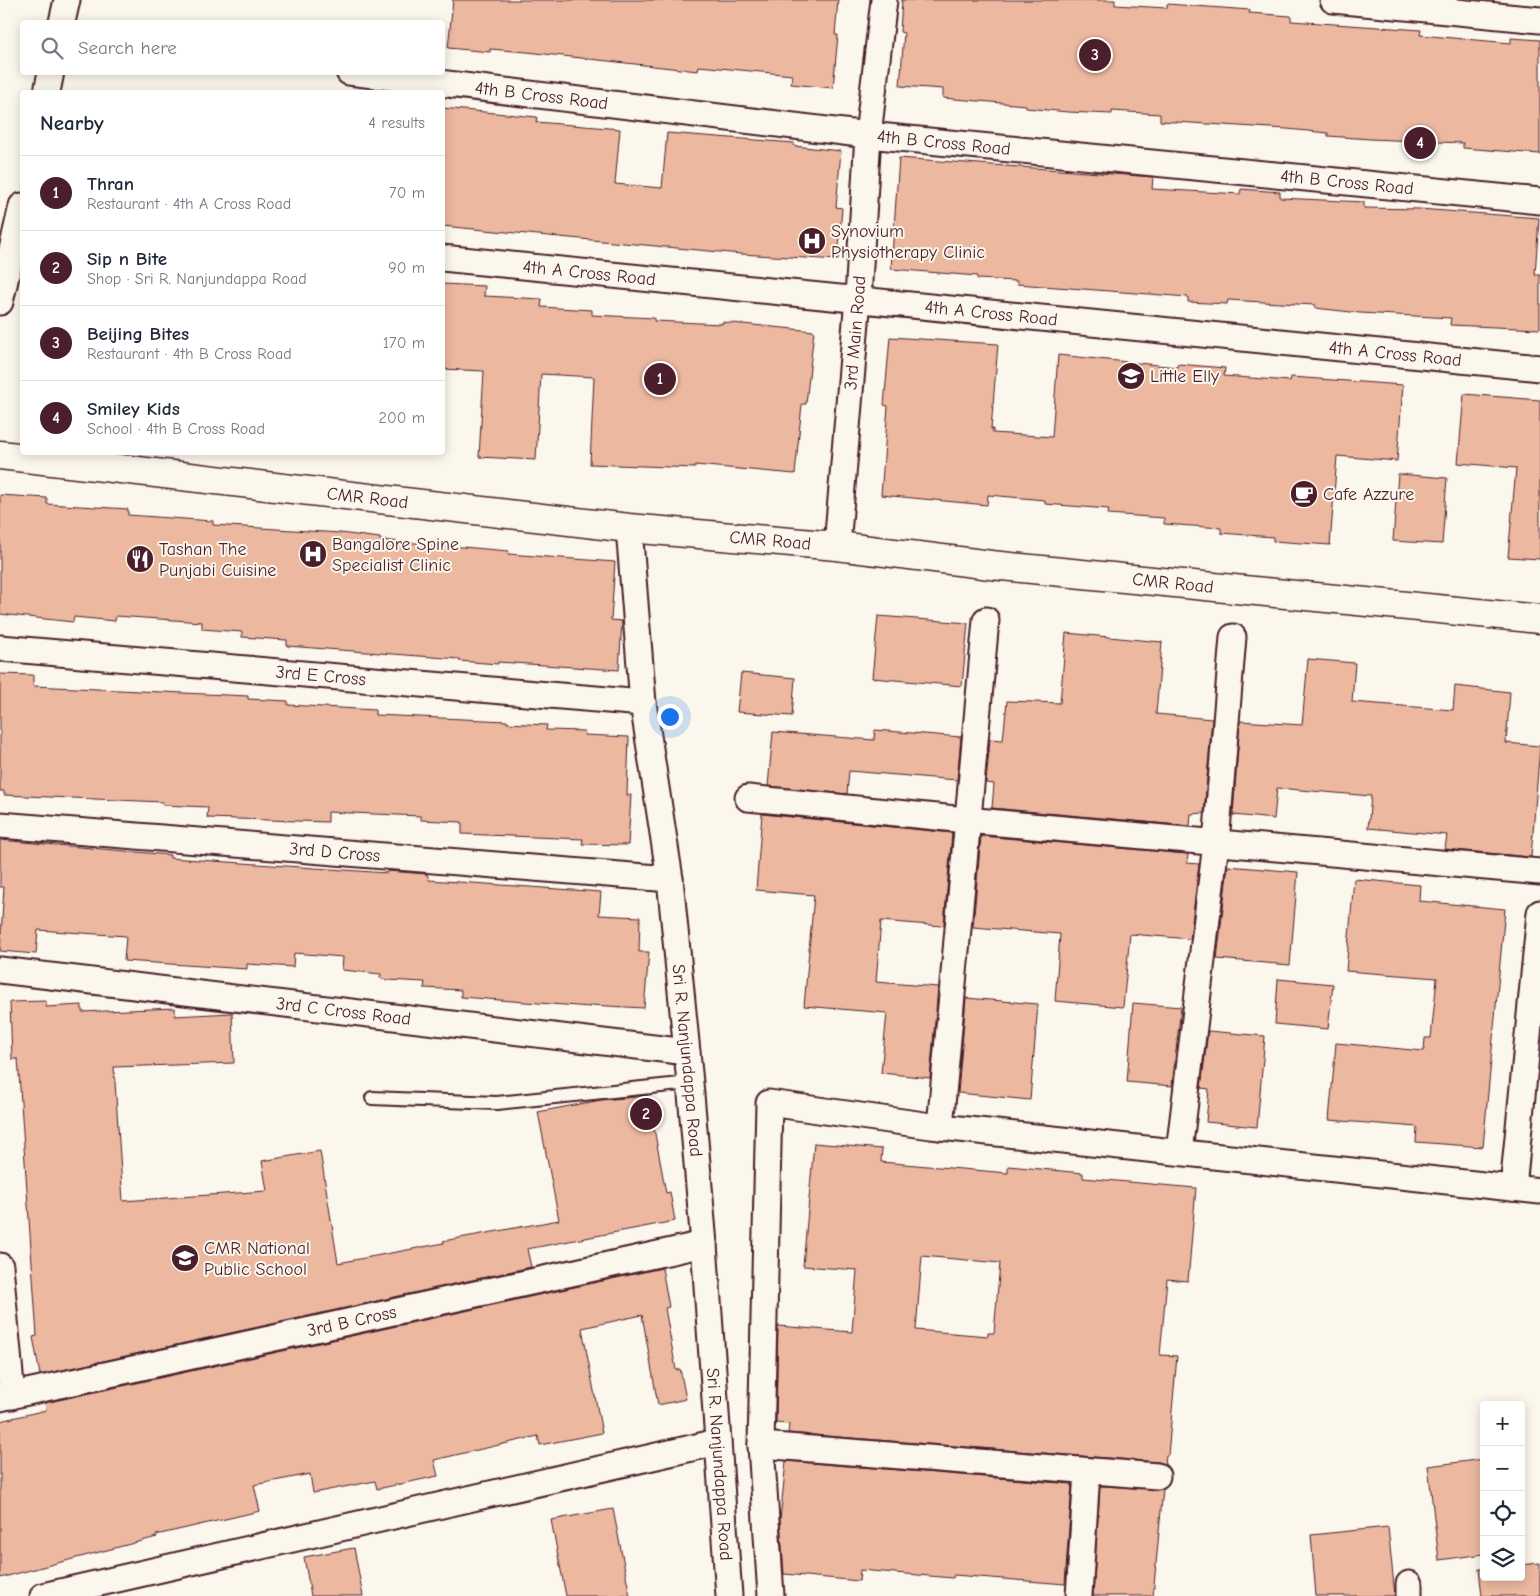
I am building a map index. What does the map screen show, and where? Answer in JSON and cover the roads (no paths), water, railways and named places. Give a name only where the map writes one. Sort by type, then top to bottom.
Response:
[{"type":"street","points":[[62,20],[67,0]]},
{"type":"street","name":"3rd Main Road","points":[[837,546],[858,298],[868,135],[884,0]]},
{"type":"street","points":[[1333,0],[1540,20]]},
{"type":"street","points":[[47,90],[50,75]]},
{"type":"street","name":"4th B Cross Road","points":[[375,75],[868,135],[1540,200]]},
{"type":"street","points":[[0,302],[20,221]]},
{"type":"street","name":"4th A Cross Road","points":[[445,258],[858,298],[1540,368]]},
{"type":"street","name":"CMR Road","points":[[0,455],[629,528],[837,546],[1001,566],[1540,619]]},
{"type":"street","name":"Sri R. Nanjundappa Road","points":[[629,528],[643,703],[670,879],[690,1083],[704,1244],[729,1596]]},
{"type":"street","points":[[940,1127],[966,820],[986,620]]},
{"type":"street","points":[[1179,1152],[1216,843],[1233,637]]},
{"type":"street","name":"3rd E Cross","points":[[0,648],[643,703]]},
{"type":"street","points":[[748,798],[966,820],[1540,872]]},
{"type":"street","name":"3rd D Cross","points":[[0,826],[670,879]]},
{"type":"street","points":[[1513,1188],[1540,913]]},
{"type":"street","name":"3rd C Cross Road","points":[[0,970],[687,1052]]},
{"type":"street","points":[[771,1596],[761,1445],[769,1104],[940,1127],[1540,1191]]},
{"type":"street","name":"3rd B Cross","points":[[6,1397],[704,1244]]},
{"type":"street","points":[[0,1266],[6,1397]]},
{"type":"street","points":[[43,1596],[718,1442]]},
{"type":"street","points":[[761,1445],[1157,1476]]},
{"type":"street","points":[[1079,1596],[1087,1472]]},
{"type":"lane","points":[[372,1098],[498,1103],[690,1083]]},
{"type":"place","name":"Beijing Bites","points":[[1095,55]]},
{"type":"place","name":"Smiley Kids","points":[[1420,143]]},
{"type":"place","name":"Synovium Physiotherapy Clinic","points":[[812,241]]},
{"type":"place","name":"Little Elly","points":[[1131,376]]},
{"type":"place","name":"Thran","points":[[660,379]]},
{"type":"place","name":"Cafe Azzure","points":[[1304,494]]},
{"type":"place","name":"Bangalore Spine Specialist Clinic","points":[[313,554]]},
{"type":"place","name":"Tashan The Punjabi Cuisine","points":[[140,559]]},
{"type":"place","name":"Sip n Bite","points":[[646,1114]]},
{"type":"place","name":"CMR National Public School","points":[[185,1258]]}]
